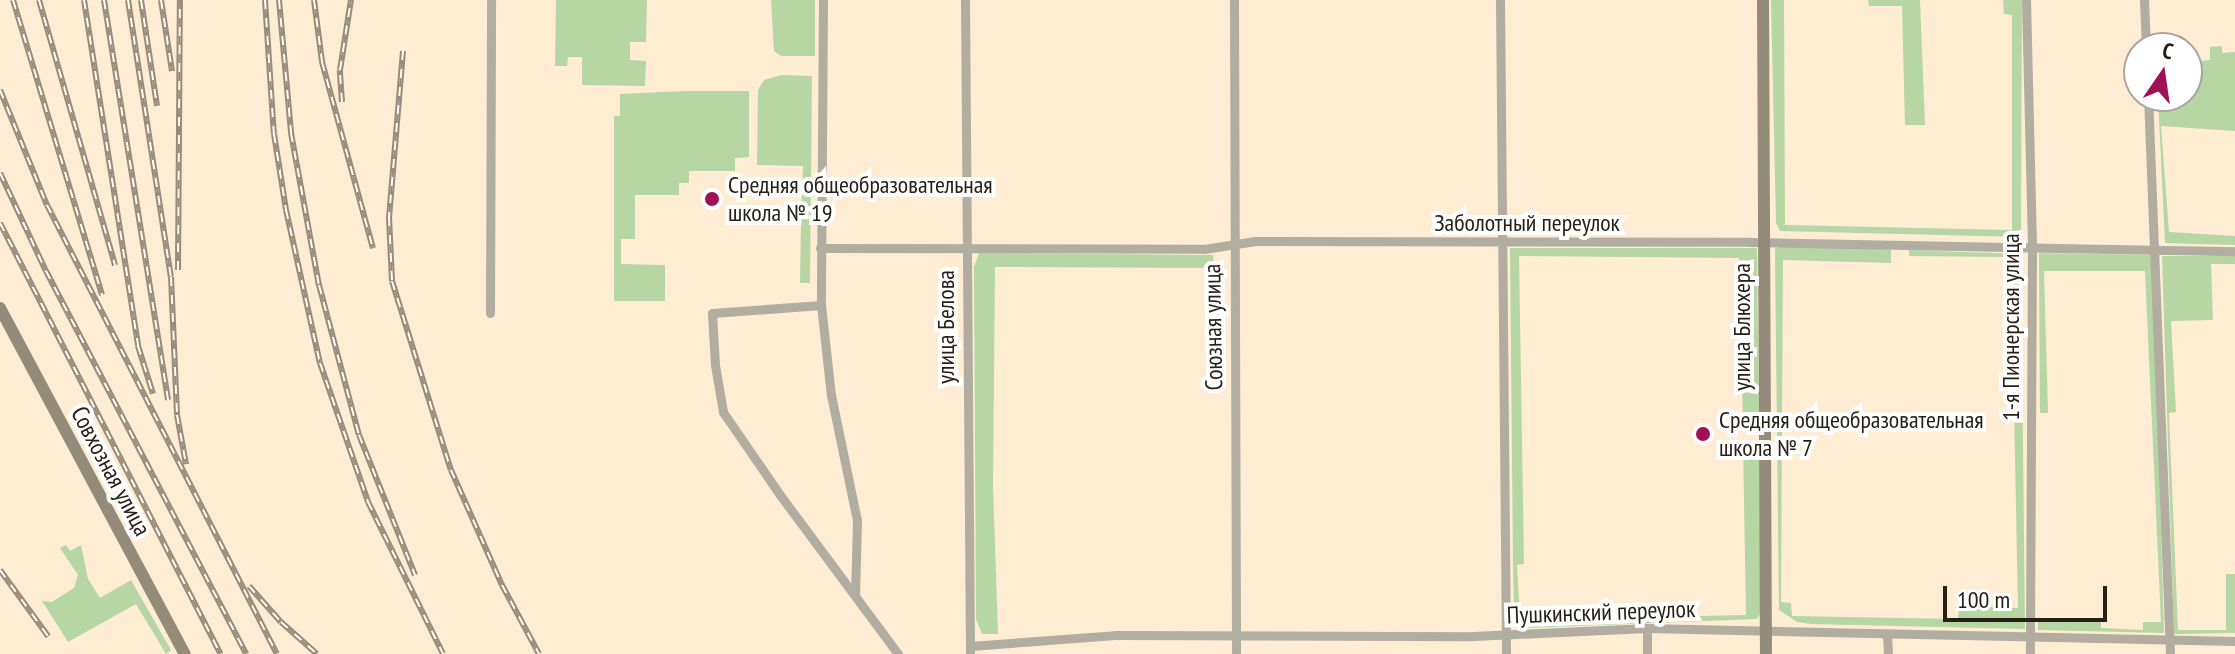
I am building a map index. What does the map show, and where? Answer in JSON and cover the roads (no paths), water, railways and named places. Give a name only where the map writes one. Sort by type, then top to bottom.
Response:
[{"type":"street","points":[[490,313],[491,0]]},
{"type":"street","points":[[823,0],[821,305],[831,395],[857,520],[855,594]]},
{"type":"street","name":"улица Белова","points":[[965,0],[970,650]]},
{"type":"street","name":"Союзная улица","points":[[1234,0],[1232,244],[1236,654]]},
{"type":"street","points":[[1500,0],[1506,654]]},
{"type":"street","name":"улица Блюхера","points":[[1763,0],[1766,654]]},
{"type":"street","name":"1-я Пионерская улица","points":[[2026,0],[2032,247],[2030,654]]},
{"type":"street","points":[[2144,0],[2145,32]]},
{"type":"street","points":[[2149,112],[2170,654]]},
{"type":"street","name":"Заболотный переулок","points":[[820,248],[1204,249],[1255,241],[1764,243],[2235,251]]},
{"type":"street","points":[[821,305],[712,313],[715,365],[723,412],[898,654]]},
{"type":"street","name":"Совхозная улица","points":[[0,308],[185,654]]},
{"type":"street","points":[[1647,628],[1647,654]]},
{"type":"street","name":"Пушкинский переулок","points":[[970,650],[1115,635],[1506,634],[1647,628],[2235,641]]},
{"type":"street","points":[[1887,635],[1888,654]]},
{"type":"railway","points":[[13,0],[102,295]]},
{"type":"railway","points":[[39,0],[115,265]]},
{"type":"railway","points":[[84,0],[138,346],[153,394]]},
{"type":"railway","points":[[104,0],[168,400]]},
{"type":"railway","points":[[128,0],[171,277],[177,415],[186,464]]},
{"type":"railway","points":[[141,0],[157,106]]},
{"type":"railway","points":[[161,0],[172,71]]},
{"type":"railway","points":[[178,270],[180,0]]},
{"type":"railway","points":[[265,0],[274,134],[286,210],[320,363],[368,502],[443,654]]},
{"type":"railway","points":[[279,0],[291,133],[319,285],[359,435],[415,575]]},
{"type":"railway","points":[[314,0],[322,62],[373,248]]},
{"type":"railway","points":[[342,102],[340,70],[351,0]]},
{"type":"railway","points":[[403,51],[389,217],[392,281],[451,470],[502,585],[539,654]]},
{"type":"railway","points":[[0,90],[47,205],[277,654]]},
{"type":"railway","points":[[0,173],[46,271],[246,654]]},
{"type":"railway","points":[[0,223],[221,654]]},
{"type":"railway","points":[[0,570],[48,636]]},
{"type":"railway","points":[[249,586],[281,622],[317,654]]},
{"type":"place","name":"Средняя общеобразовательная школа № 19","points":[[712,199]]},
{"type":"place","name":"Средняя общеобразовательная школа № 7","points":[[1703,434]]}]
